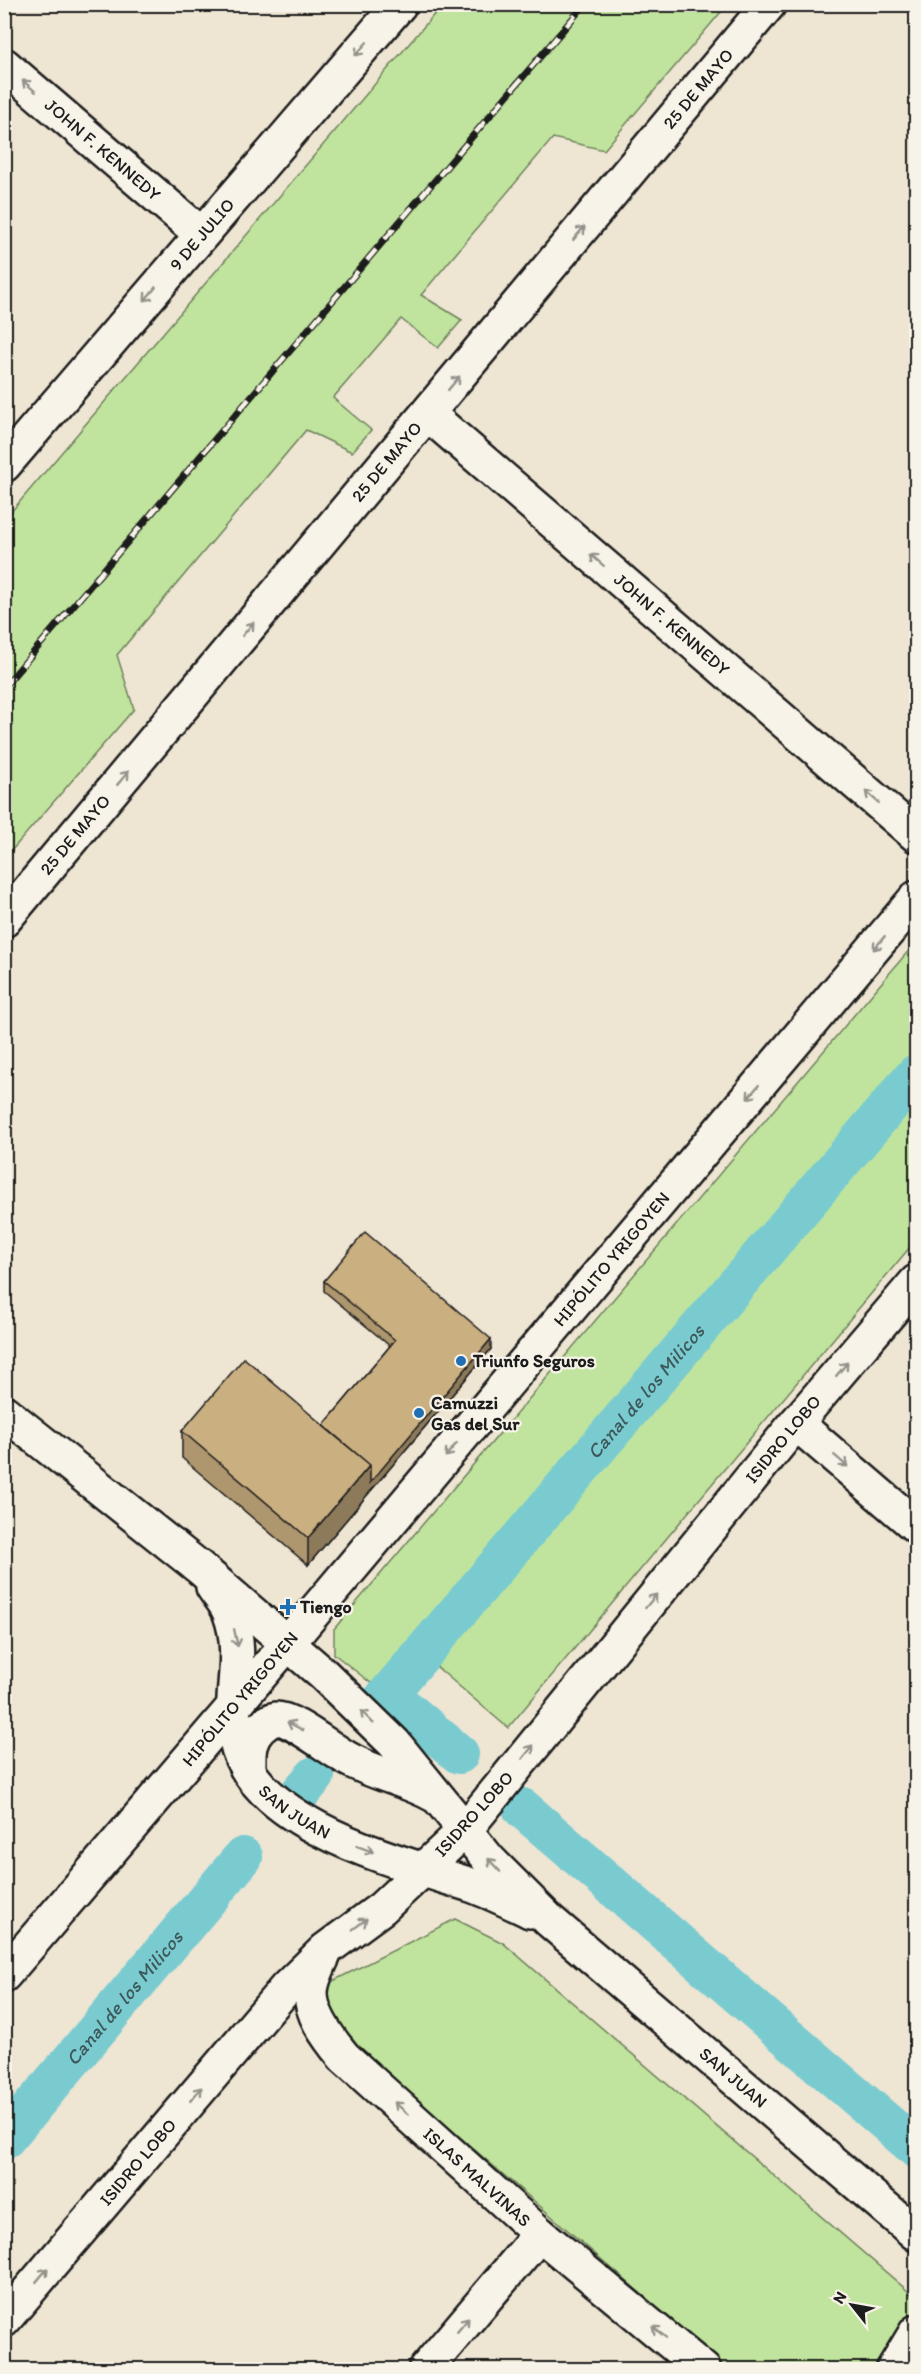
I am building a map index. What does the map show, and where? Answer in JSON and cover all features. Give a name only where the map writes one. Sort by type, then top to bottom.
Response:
[{"type":"street","name":"9 DE JULIO","points":[[4,465],[400,4]]},
{"type":"street","name":"25 DE MAYO","points":[[4,920],[769,4]]},
{"type":"street","name":"JOHN F. KENNEDY","points":[[4,65],[201,234]]},
{"type":"street","name":"JOHN F. KENNEDY","points":[[428,414],[916,835]]},
{"type":"street","name":"HIPÓLITO YRIGOYEN","points":[[4,1975],[288,1643],[916,898]]},
{"type":"street","name":"ISIDRO LOBO","points":[[4,2320],[287,1987],[326,1950],[382,1908],[465,1830],[796,1423],[916,1282]]},
{"type":"street","name":"SAN JUAN","points":[[4,1412],[200,1568],[323,1674],[394,1743],[489,1860],[550,1921],[916,2234]]},
{"type":"street","points":[[796,1423],[916,1526]]},
{"type":"street","name":"SAN JUAN","points":[[200,1568],[230,1612],[238,1647],[237,1677],[232,1709],[236,1743],[249,1772],[272,1798],[313,1827],[423,1870],[474,1886],[550,1921]]},
{"type":"street","points":[[249,1772],[249,1744],[256,1732],[267,1722],[278,1718],[293,1724],[337,1754],[365,1768],[414,1784],[440,1799]]},
{"type":"street","name":"ISLAS MALVINAS","points":[[326,1950],[311,1987],[314,2009],[325,2034],[344,2057],[540,2234],[704,2370]]},
{"type":"street","points":[[426,2370],[540,2234]]},
{"type":"street","points":[[893,2370],[916,2332]]},
{"type":"green space","points":[[443,4],[727,5],[604,150],[553,138],[421,295],[462,320],[438,348],[401,319],[333,398],[371,430],[352,452],[306,430],[117,655],[134,709],[5,858],[5,519]]},
{"type":"green space","points":[[916,942],[916,1240],[508,1728],[417,1650],[381,1691],[334,1654],[334,1629]]},
{"type":"green space","points":[[455,1919],[503,1943],[916,2298],[916,2369],[728,2369],[327,2022],[329,1983]]},
{"type":"building","points":[[365,1232],[491,1339],[370,1483],[370,1465],[323,1426],[395,1340],[324,1281]]},
{"type":"building","points":[[244,1358],[370,1465],[308,1538],[182,1431]]},
{"type":"waterway","name":"Canal de los Milicos","points":[[375,1709],[916,1074]]},
{"type":"waterway","points":[[388,1694],[459,1754]]},
{"type":"waterway","name":"Canal de los Milicos","points":[[300,1793],[315,1776]]},
{"type":"waterway","points":[[522,1808],[916,2148]]},
{"type":"waterway","name":"Canal de los Milicos","points":[[4,2140],[243,1857]]},
{"type":"railway","points":[[4,687],[585,4]]},
{"type":"place","name":"Triunfo Seguros","points":[[461,1361]]},
{"type":"place","name":"Camuzzi Gas del Sur","points":[[419,1413]]},
{"type":"place","name":"Tiengo","points":[[288,1607]]}]
